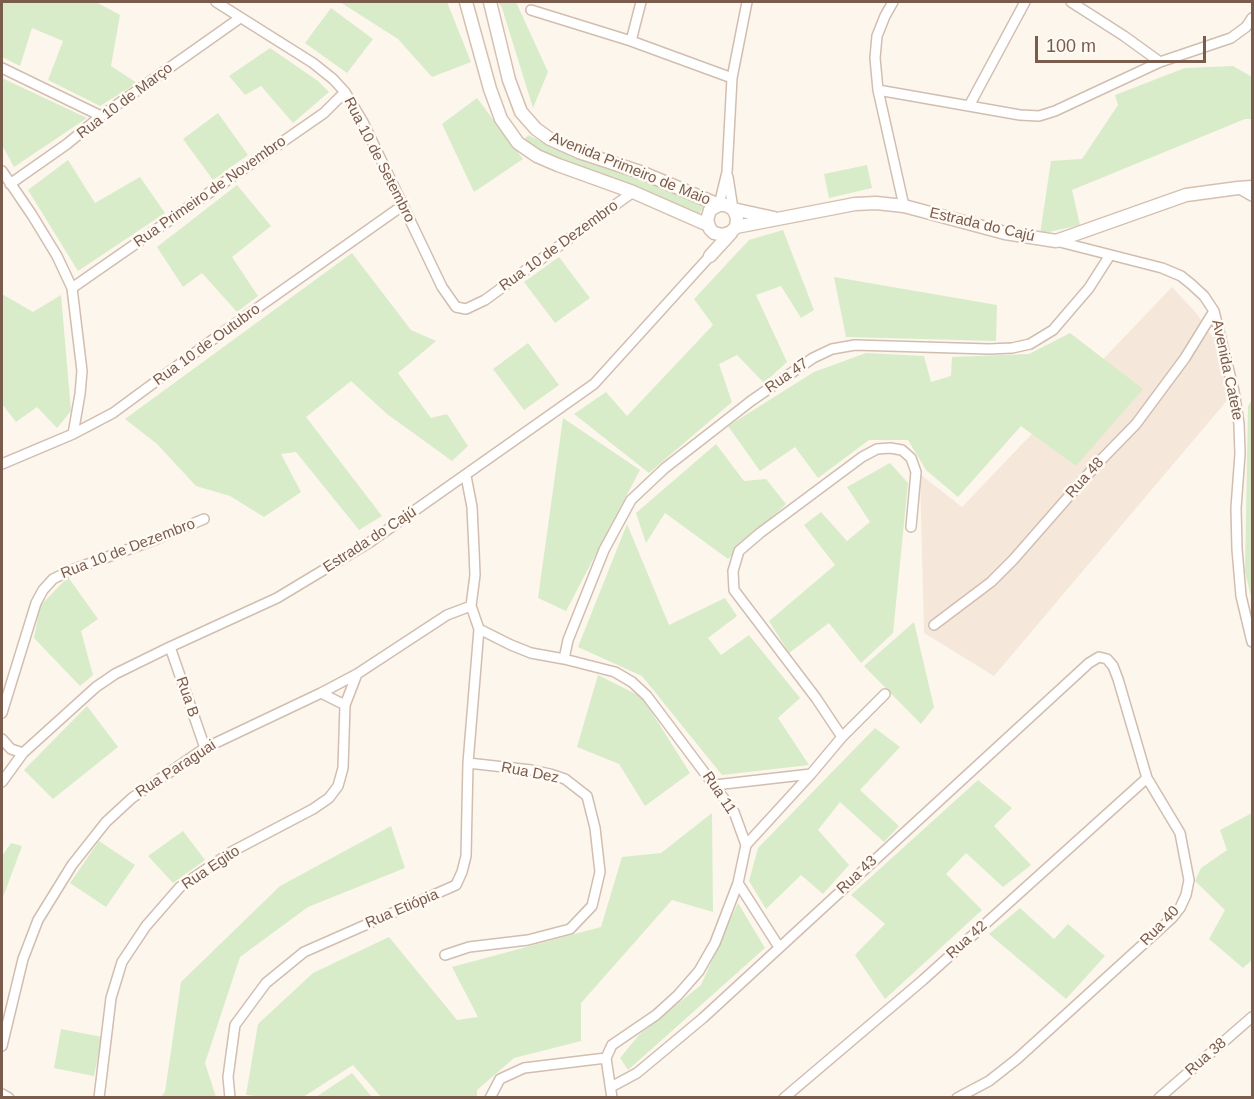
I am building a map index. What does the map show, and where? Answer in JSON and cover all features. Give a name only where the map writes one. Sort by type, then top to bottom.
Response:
[{"type":"main road","name":"Avenida Primeiro de Maio","points":[[466,2],[501,119],[518,143],[537,156],[633,192],[711,229]]},
{"type":"main road","name":"Avenida Primeiro de Maio","points":[[490,2],[509,80],[521,112],[536,129],[550,139],[579,152],[643,173],[719,205]]},
{"type":"main road","name":"Estrada do Cajú","points":[[711,229],[723,235],[778,219],[855,204],[876,203],[904,206],[1005,233],[1056,241],[1186,195],[1252,188]]},
{"type":"main road","name":"Estrada do Cajú","points":[[719,205],[778,219]]},
{"type":"main road","points":[[710,256],[711,229],[708,215],[710,210],[719,205]]},
{"type":"main road","points":[[733,209],[737,218],[734,230]]},
{"type":"main road","name":"Estrada do Cajú","points":[[710,256],[734,230]]},
{"type":"street","name":"Rua 10 de Setembro","points":[[216,2],[313,63],[345,92],[363,122],[402,206],[452,304],[466,309],[485,300]]},
{"type":"street","points":[[631,41],[641,2]]},
{"type":"street","points":[[733,209],[728,172],[732,78],[747,2]]},
{"type":"street","points":[[893,2],[877,36],[875,58],[878,90],[904,206]]},
{"type":"street","points":[[969,106],[1025,2]]},
{"type":"street","points":[[1071,2],[1160,62]]},
{"type":"street","points":[[531,10],[631,41],[732,78]]},
{"type":"street","name":"Rua 10 de Março","points":[[10,184],[67,144],[101,116],[240,18]]},
{"type":"street","points":[[878,90],[1020,115],[1040,116],[1160,62],[1231,38],[1246,27],[1252,18]]},
{"type":"street","points":[[2,68],[101,116]]},
{"type":"street","name":"Rua Primeiro de Novembro","points":[[72,288],[324,113],[345,92]]},
{"type":"street","points":[[2,171],[57,256],[72,288],[82,371],[73,434]]},
{"type":"street","points":[[719,205],[728,172]]},
{"type":"street","points":[[1238,188],[1252,196]]},
{"type":"street","name":"Rua 10 de Dezembro","points":[[485,300],[633,192]]},
{"type":"street","name":"Rua 10 de Outubro","points":[[2,464],[73,434],[113,414],[219,335],[402,206]]},
{"type":"street","name":"Avenida Catete","points":[[1056,241],[1162,268],[1181,276],[1204,296],[1215,311],[1234,391],[1239,424],[1237,549],[1241,596],[1252,642]]},
{"type":"street","name":"Rua 47","points":[[564,658],[568,640],[604,549],[631,500],[665,468],[751,401],[813,358],[832,349],[855,345],[989,349],[1030,345],[1053,330],[1089,288],[1110,255]]},
{"type":"street","name":"Estrada do Cajú","points":[[2,782],[23,753],[96,687],[115,674],[277,598],[370,542],[594,384],[710,256]]},
{"type":"street","name":"Rua 48","points":[[934,625],[991,582],[1136,424],[1185,358],[1215,311]]},
{"type":"street","points":[[842,737],[816,698],[734,590],[733,570],[739,551],[862,456],[877,449],[902,450],[911,458],[916,472],[911,527]]},
{"type":"street","points":[[466,476],[472,507],[475,575],[471,606],[479,629]]},
{"type":"street","name":"Rua 10 de Dezembro","points":[[2,712],[36,603],[43,590],[53,579],[204,519]]},
{"type":"street","name":"Rua Paraguai","points":[[2,1046],[23,959],[38,920],[72,866],[106,822],[132,798],[205,748],[357,674],[447,615],[471,606]]},
{"type":"street","name":"Rua 11","points":[[479,629],[531,653],[564,658],[615,672],[632,682],[647,696],[734,812],[746,845]]},
{"type":"street","name":"Rua Etiópia","points":[[230,1098],[228,1077],[235,1025],[266,983],[304,952],[456,885],[466,856],[468,763],[479,629]]},
{"type":"street","name":"Rua B","points":[[170,647],[205,748]]},
{"type":"street","name":"Rua 40","points":[[957,1098],[989,1081],[1017,1059],[1172,918],[1180,908],[1189,880],[1179,833],[1147,778],[1113,666],[1107,659],[1099,657]]},
{"type":"street","name":"Rua 43","points":[[611,1087],[637,1073],[702,1018],[1077,674],[1099,657]]},
{"type":"street","name":"Rua Egito","points":[[99,1098],[111,998],[122,962],[146,926],[180,887],[233,851],[313,809],[328,798],[338,786],[343,768],[345,705],[357,674]]},
{"type":"street","points":[[321,693],[345,705]]},
{"type":"street","points":[[612,1098],[606,1058],[612,1045],[656,1015],[699,971],[715,943],[738,883],[746,845],[842,737],[885,694]]},
{"type":"street","points":[[2,739],[11,749],[23,753]]},
{"type":"street","name":"Rua Dez","points":[[445,955],[469,947],[528,940],[570,930],[592,906],[600,872],[596,828],[587,796],[565,779],[550,774],[468,763]]},
{"type":"street","points":[[715,785],[811,774]]},
{"type":"street","name":"Rua 42","points":[[784,1098],[922,980],[1147,778]]},
{"type":"street","points":[[738,883],[779,947]]},
{"type":"street","name":"Rua 38","points":[[1159,1098],[1252,1017]]},
{"type":"street","points":[[490,1098],[500,1079],[524,1068],[606,1058]]},
{"type":"street","points":[[2,1094],[9,1098]]},
{"type":"shaded area","points":[[1172,287],[1197,314],[1221,350],[1230,397],[994,676],[924,633],[920,474],[962,507]]},
{"type":"green space","points":[[2,2],[96,2],[120,15],[111,66],[137,83],[100,106],[48,80],[63,41],[32,28],[20,66],[2,57]]},
{"type":"green space","points":[[340,2],[447,2],[471,62],[432,77],[398,39]]},
{"type":"green space","points":[[498,2],[516,2],[548,72],[533,108],[502,8]]},
{"type":"green space","points":[[331,8],[373,39],[347,73],[305,43]]},
{"type":"green space","points":[[270,48],[318,81],[329,92],[293,123],[261,86],[245,95],[229,76]]},
{"type":"green space","points":[[1233,66],[1252,77],[1252,119],[1245,119],[1072,190],[1080,225],[1040,234],[1051,161],[1082,159],[1118,105],[1115,95],[1185,68]]},
{"type":"green space","points":[[2,78],[87,118],[14,167],[2,145]]},
{"type":"green space","points":[[477,98],[523,159],[474,192],[442,124]]},
{"type":"green space","points":[[218,113],[248,155],[213,180],[183,139]]},
{"type":"green space","points":[[528,135],[572,156],[705,203],[699,215],[551,159],[523,141]]},
{"type":"green space","points":[[68,160],[95,203],[140,177],[165,213],[78,271],[28,190]]},
{"type":"green space","points":[[867,165],[872,188],[829,198],[824,174]]},
{"type":"green space","points":[[237,185],[271,226],[232,257],[258,296],[237,312],[202,273],[183,287],[157,247]]},
{"type":"green space","points":[[783,230],[814,310],[801,318],[781,286],[756,295],[787,362],[764,383],[737,355],[719,364],[732,402],[649,473],[574,414],[606,392],[627,416],[713,325],[694,299],[749,240]]},
{"type":"green space","points":[[352,253],[411,330],[436,341],[398,373],[431,418],[447,414],[468,446],[452,461],[387,414],[351,381],[306,417],[382,516],[359,530],[296,452],[281,454],[301,492],[264,517],[230,496],[196,486],[157,444],[125,419]]},
{"type":"green space","points":[[559,257],[590,298],[555,323],[524,282]]},
{"type":"green space","points":[[834,277],[997,305],[996,341],[846,337]]},
{"type":"green space","points":[[2,294],[33,312],[61,295],[71,411],[57,428],[37,407],[16,422],[2,404]]},
{"type":"green space","points":[[1070,333],[1143,389],[1076,466],[1021,426],[958,497],[926,470],[908,440],[869,440],[818,478],[795,447],[760,471],[728,426],[814,372],[866,353],[924,356],[931,382],[951,376],[952,357],[1029,354]]},
{"type":"green space","points":[[528,343],[559,385],[524,410],[493,369]]},
{"type":"green space","points":[[1252,400],[1252,600],[1245,572],[1248,406]]},
{"type":"green space","points":[[563,418],[640,470],[566,611],[538,598]]},
{"type":"green space","points":[[716,444],[744,481],[766,479],[786,504],[728,559],[665,513],[646,543],[636,513]]},
{"type":"green space","points":[[890,463],[908,483],[893,633],[861,663],[829,623],[789,653],[769,621],[835,565],[804,525],[821,512],[847,541],[870,522],[847,487]]},
{"type":"green space","points":[[627,524],[669,625],[725,598],[737,616],[708,638],[721,655],[749,635],[800,698],[778,718],[809,765],[722,775],[642,676],[578,647]]},
{"type":"green space","points":[[68,577],[98,619],[81,631],[93,675],[80,686],[34,638],[40,606]]},
{"type":"green space","points":[[914,622],[934,707],[921,724],[864,666]]},
{"type":"green space","points":[[598,675],[642,697],[690,773],[645,806],[619,764],[577,747]]},
{"type":"green space","points":[[87,706],[118,747],[53,799],[24,770]]},
{"type":"green space","points":[[875,728],[900,747],[860,790],[899,826],[884,842],[840,802],[818,830],[849,865],[823,894],[801,875],[766,909],[749,881],[758,848]]},
{"type":"green space","points":[[978,780],[1012,808],[994,826],[1031,865],[1003,887],[966,853],[946,874],[982,910],[885,999],[855,955],[885,924],[851,895]]},
{"type":"green space","points":[[712,813],[713,912],[672,900],[581,1003],[581,1041],[514,1058],[477,1090],[477,1097],[381,1097],[353,1065],[303,1097],[246,1095],[258,1024],[313,973],[389,937],[457,1020],[478,1017],[452,967],[601,927],[622,857],[661,853]]},
{"type":"green space","points":[[1252,813],[1252,960],[1243,968],[1209,939],[1225,910],[1195,881],[1201,868],[1227,850],[1220,830]]},
{"type":"green space","points":[[391,826],[405,868],[308,907],[240,957],[205,1063],[216,1097],[161,1097],[165,1092],[181,982],[280,886]]},
{"type":"green space","points":[[183,831],[205,860],[173,883],[148,856]]},
{"type":"green space","points":[[99,841],[135,865],[106,907],[70,883]]},
{"type":"green space","points":[[11,843],[22,846],[2,900],[2,856]]},
{"type":"green space","points":[[738,903],[765,948],[628,1070],[620,1058],[639,1035],[701,985]]},
{"type":"green space","points":[[1020,908],[1054,939],[1068,924],[1105,956],[1066,999],[989,934]]},
{"type":"green space","points":[[61,1029],[102,1037],[94,1076],[54,1068]]},
{"type":"green space","points":[[352,1073],[372,1097],[316,1097]]}]
